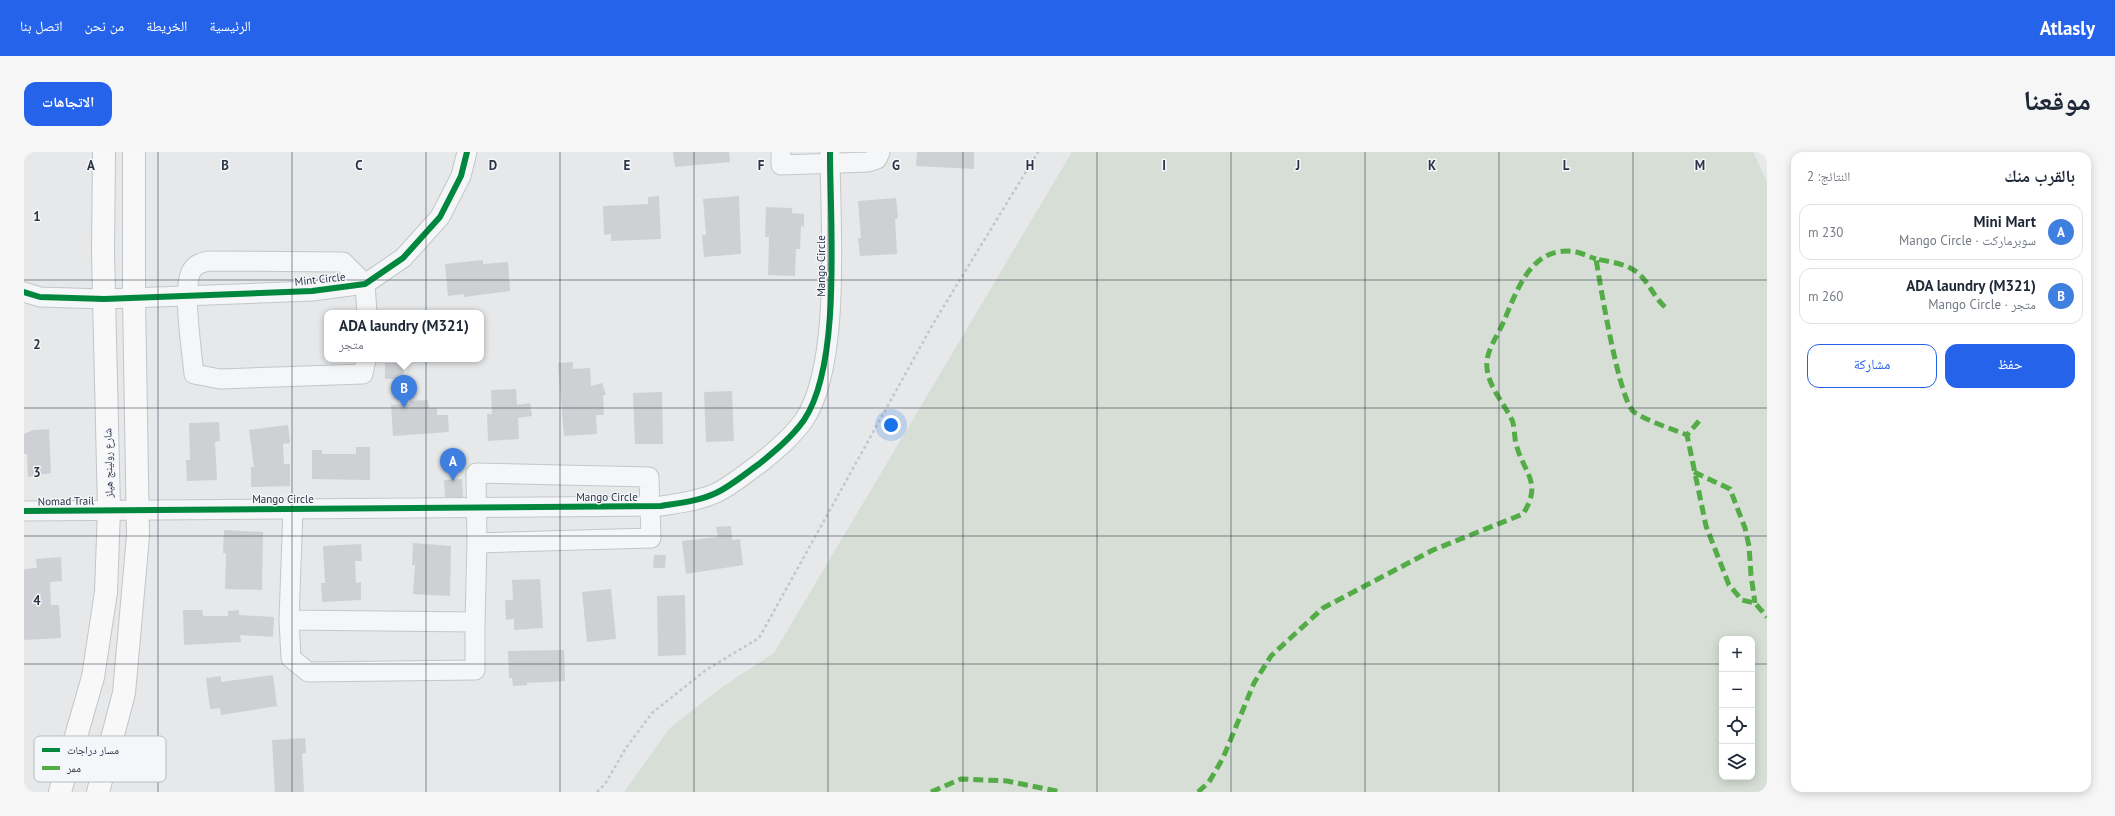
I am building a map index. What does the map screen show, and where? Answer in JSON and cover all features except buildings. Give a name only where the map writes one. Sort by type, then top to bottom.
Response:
[{"type":"main road","name":"شارع رولينج هيلز","points":[[75,736],[92,676],[106,592],[109,510],[104,299],[104,152]]},
{"type":"main road","points":[[113,736],[124,693],[138,536],[134,298],[134,152]]},
{"type":"main road","name":"شارع رولينج هيلز","points":[[60,792],[63,782]]},
{"type":"main road","points":[[98,792],[101,782]]},
{"type":"street","name":"Mint Circle","points":[[104,299],[312,291],[365,284],[403,258],[440,217],[462,176],[469,152]]},
{"type":"street","points":[[781,152],[781,165],[830,158],[868,162],[877,159],[880,152]]},
{"type":"street","name":"Mango Circle","points":[[109,510],[650,506],[699,499],[718,492],[780,447],[804,419],[818,390],[826,354],[830,316],[830,158]]},
{"type":"street","points":[[365,362],[363,374],[220,379],[194,374],[187,296],[190,272],[197,264],[208,261],[343,262],[365,284],[367,310]]},
{"type":"street","points":[[24,292],[40,297],[104,299]]},
{"type":"street","points":[[293,509],[289,620],[290,658],[308,672],[476,670],[476,473],[649,477],[651,538],[477,543]]},
{"type":"street","name":"Nomad Trail","points":[[24,511],[109,510]]},
{"type":"street","points":[[289,620],[475,622]]},
{"type":"path","points":[[597,792],[605,784],[626,748],[652,713],[706,670],[758,638],[933,324],[1038,152]]},
{"type":"shaded area","points":[[1072,152],[1753,152],[1767,182],[1767,792],[624,792],[670,728],[722,687],[774,653]]},
{"type":"marked path","points":[[1198,792],[1209,782],[1223,758],[1254,683],[1271,656],[1323,608],[1433,550],[1523,514],[1529,503],[1532,486],[1519,454],[1512,420],[1497,395],[1488,375],[1488,356],[1520,284],[1528,272],[1537,263],[1548,255],[1561,251],[1581,253],[1596,259]]},
{"type":"marked path","points":[[1665,307],[1658,300],[1645,281],[1632,269],[1620,264],[1596,259],[1616,365],[1628,403],[1634,412],[1640,416],[1687,435]]},
{"type":"marked path","points":[[1699,421],[1687,435],[1706,526],[1729,585],[1742,600],[1755,603],[1767,617]]},
{"type":"marked path","points":[[1694,472],[1730,489],[1745,528],[1749,546],[1755,603]]},
{"type":"marked path","points":[[931,792],[961,779],[1007,781],[1061,792]]},
{"type":"cycle path","points":[[24,292],[40,297],[104,299],[312,291],[365,284],[403,258],[440,217],[461,176],[467,152]]},
{"type":"cycle path","points":[[24,511],[661,506],[696,500],[716,493],[733,483],[759,464],[789,438],[804,420],[816,395],[824,364],[829,329],[832,252],[830,152]]},
{"type":"place","name":"ADA laundry (M321)","points":[[404,408]]},
{"type":"place","name":"Mini Mart","points":[[453,481]]}]
